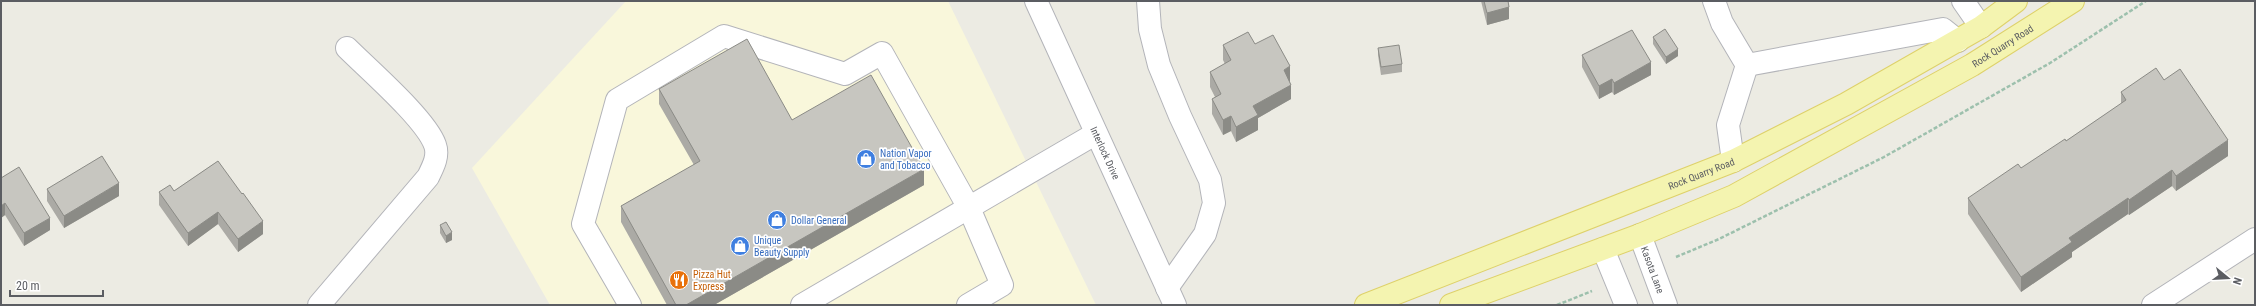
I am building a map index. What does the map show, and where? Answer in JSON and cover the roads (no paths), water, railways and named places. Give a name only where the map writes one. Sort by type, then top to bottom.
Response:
[{"type":"main road","name":"Rock Quarry Road","points":[[1366,305],[1733,162],[1846,104],[1958,41],[1981,27],[2016,1]]},
{"type":"main road","name":"Rock Quarry Road","points":[[1451,305],[1640,235],[1734,196],[1972,65],[2073,1]]},
{"type":"street","name":"Interlock Drive","points":[[1036,1],[1095,134],[1171,297]]},
{"type":"street","points":[[1148,1],[1150,29],[1160,65],[1180,116],[1210,180],[1214,203],[1205,234],[1171,297]]},
{"type":"street","points":[[1714,1],[1722,23],[1747,65],[1728,125],[1733,162]]},
{"type":"street","points":[[1963,1],[1981,27]]},
{"type":"street","points":[[1747,65],[1944,29],[1958,41]]},
{"type":"street","points":[[630,305],[583,224],[617,100],[724,36],[846,74],[882,53],[969,208],[1002,285],[968,305]]},
{"type":"street","points":[[319,305],[428,177],[436,156],[436,146],[425,128],[346,48]]},
{"type":"street","points":[[802,305],[1095,134]]},
{"type":"street","name":"Kasota Lane","points":[[1640,235],[1666,305]]},
{"type":"street","points":[[2153,305],[2255,239]]},
{"type":"street","points":[[1603,249],[1626,305]]},
{"type":"place","name":"Nation Vapor and Tobacco","points":[[866,159]]},
{"type":"place","name":"Dollar General","points":[[777,220]]},
{"type":"place","name":"Unique Beauty Supply","points":[[740,246]]},
{"type":"place","name":"Pizza Hut Express","points":[[679,280]]}]
